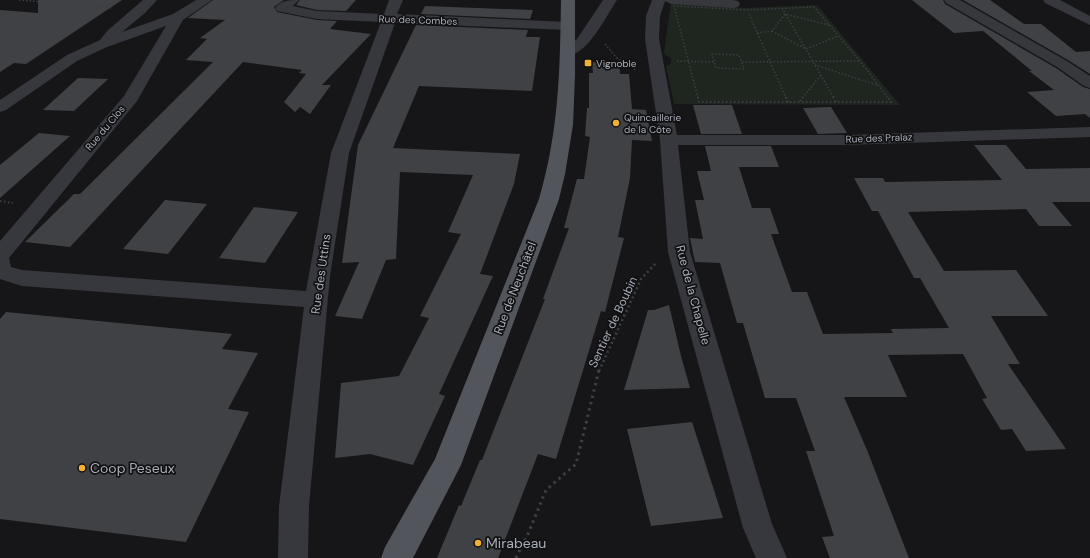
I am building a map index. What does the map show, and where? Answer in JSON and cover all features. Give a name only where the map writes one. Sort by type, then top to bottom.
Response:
[{"type":"main road","name":"Rue de Neuchâtel","points":[[396,558],[447,465],[549,199],[559,162],[565,125],[568,52],[568,0]]},
{"type":"street","points":[[102,44],[116,28],[150,0]]},
{"type":"street","name":"Rue du Clos","points":[[0,255],[130,98],[178,17],[205,0]]},
{"type":"street","name":"Rue des Combes","points":[[292,0],[282,8],[317,15],[392,9],[567,26]]},
{"type":"street","points":[[568,52],[582,42],[610,0]]},
{"type":"street","name":"Rue de la Chapelle","points":[[659,0],[653,16],[652,39],[669,140],[679,252],[758,528],[772,558]]},
{"type":"street","points":[[671,0],[733,4]]},
{"type":"street","points":[[951,0],[1062,64],[1090,82]]},
{"type":"street","points":[[1050,0],[1090,21]]},
{"type":"street","name":"Rue des Uttins","points":[[293,558],[294,506],[321,262],[340,153],[392,9]]},
{"type":"street","points":[[0,107],[72,58],[102,44],[178,17]]},
{"type":"street","name":"Rue des Pralaz","points":[[669,140],[846,140],[1090,132]]},
{"type":"street","points":[[0,261],[0,271],[22,278],[317,300]]},
{"type":"path","points":[[19,0],[139,10]]},
{"type":"path","points":[[674,6],[747,10],[782,8],[814,7],[860,61],[891,102],[699,102],[674,6]]},
{"type":"path","points":[[782,8],[837,102]]},
{"type":"path","points":[[747,10],[788,102]]},
{"type":"path","points":[[785,14],[830,25]]},
{"type":"path","points":[[772,31],[785,14]]},
{"type":"path","points":[[592,29],[599,31],[608,50],[617,58],[640,73],[658,79]]},
{"type":"path","points":[[757,33],[772,31],[806,49]]},
{"type":"path","points":[[806,49],[838,36]]},
{"type":"path","points":[[712,54],[739,55],[742,62],[744,69],[716,68],[712,54]]},
{"type":"path","points":[[655,61],[714,62]]},
{"type":"path","points":[[742,62],[860,61]]},
{"type":"path","points":[[815,65],[878,85]]},
{"type":"path","points":[[800,102],[821,75]]},
{"type":"path","name":"Sentier de Boubin","points":[[516,558],[528,534],[546,490],[576,464],[600,368],[641,279],[659,260],[679,252]]},
{"type":"shaded area","points":[[671,2],[746,8],[817,5],[900,105],[674,104],[666,66],[671,64],[671,58],[664,53]]},
{"type":"building","points":[[38,0],[122,0],[26,64],[14,63],[0,72],[0,10],[38,13]]},
{"type":"building","points":[[213,0],[284,0],[274,7],[277,12],[317,20],[337,21],[330,29],[371,34],[322,85],[331,85],[310,114],[300,107],[295,112],[284,102],[306,74],[299,73],[302,70],[243,62],[70,247],[25,242],[74,194],[80,194],[213,62],[186,60],[207,39],[200,38],[225,20],[188,18]]},
{"type":"building","points":[[300,0],[356,0],[346,11],[317,10],[296,5]]},
{"type":"building","points":[[912,0],[943,0],[945,4],[1056,68],[1083,87],[1090,89],[1090,118],[1085,114],[1056,116],[1027,92],[1054,90],[1029,71],[1032,71],[983,31],[954,33]]},
{"type":"building","points":[[963,0],[990,0],[1024,24],[1041,24],[1076,52],[1090,51],[1090,74],[1068,60]]},
{"type":"building","points":[[425,6],[533,10],[530,19],[421,14]]},
{"type":"building","points":[[416,25],[528,30],[526,37],[540,37],[532,91],[419,86],[393,148],[520,154],[514,184],[480,274],[493,276],[439,394],[445,396],[413,465],[370,454],[335,458],[341,383],[399,376],[429,318],[420,316],[461,234],[448,232],[473,175],[400,172],[396,259],[386,260],[362,319],[335,316],[359,262],[342,263],[358,145]]},
{"type":"building","points":[[592,62],[619,62],[620,74],[629,74],[632,109],[646,110],[652,141],[632,140],[630,178],[618,237],[624,238],[605,312],[601,311],[556,459],[538,454],[498,558],[437,558],[459,505],[461,506],[480,460],[482,460],[545,299],[543,299],[569,228],[564,228],[577,179],[584,179],[590,137],[585,136],[587,108],[589,108],[589,73],[593,73]]},
{"type":"building","points":[[78,78],[108,79],[74,111],[43,110]]},
{"type":"building","points":[[693,105],[732,105],[742,134],[701,134]]},
{"type":"building","points":[[831,107],[847,133],[818,134],[803,108]]},
{"type":"building","points":[[39,133],[70,136],[0,198],[0,165]]},
{"type":"building","points":[[974,145],[1006,145],[1026,169],[1090,168],[1090,202],[1052,202],[1072,226],[1039,226],[1026,209],[908,212],[944,271],[1016,270],[1048,316],[991,316],[1020,364],[1008,364],[1066,449],[1026,451],[1012,429],[1001,430],[982,399],[987,398],[963,354],[888,355],[907,397],[844,397],[867,450],[909,558],[830,558],[822,537],[834,536],[806,451],[815,451],[796,398],[765,398],[743,323],[737,323],[720,263],[695,262],[690,238],[703,239],[695,200],[704,200],[697,171],[711,171],[705,146],[771,146],[779,167],[739,167],[752,208],[770,208],[779,234],[771,234],[792,292],[807,292],[823,334],[893,333],[891,329],[949,328],[920,278],[914,278],[878,211],[872,211],[854,178],[883,178],[885,182],[1002,180]]},
{"type":"building","points":[[165,200],[207,204],[168,254],[123,249]]},
{"type":"building","points":[[254,207],[298,212],[265,263],[219,258]]},
{"type":"building","points":[[669,305],[690,388],[624,390],[648,310],[654,310]]},
{"type":"building","points":[[6,312],[232,334],[222,349],[258,353],[228,409],[249,412],[186,542],[0,519],[0,319]]},
{"type":"building","points":[[692,422],[723,518],[651,526],[627,429]]},
{"type":"place","name":"Vignoble","points":[[588,63]]},
{"type":"place","name":"Quincaillerie de la Côte","points":[[616,123]]},
{"type":"place","name":"Coop Peseux","points":[[82,468]]},
{"type":"place","name":"Mirabeau","points":[[478,543]]}]
